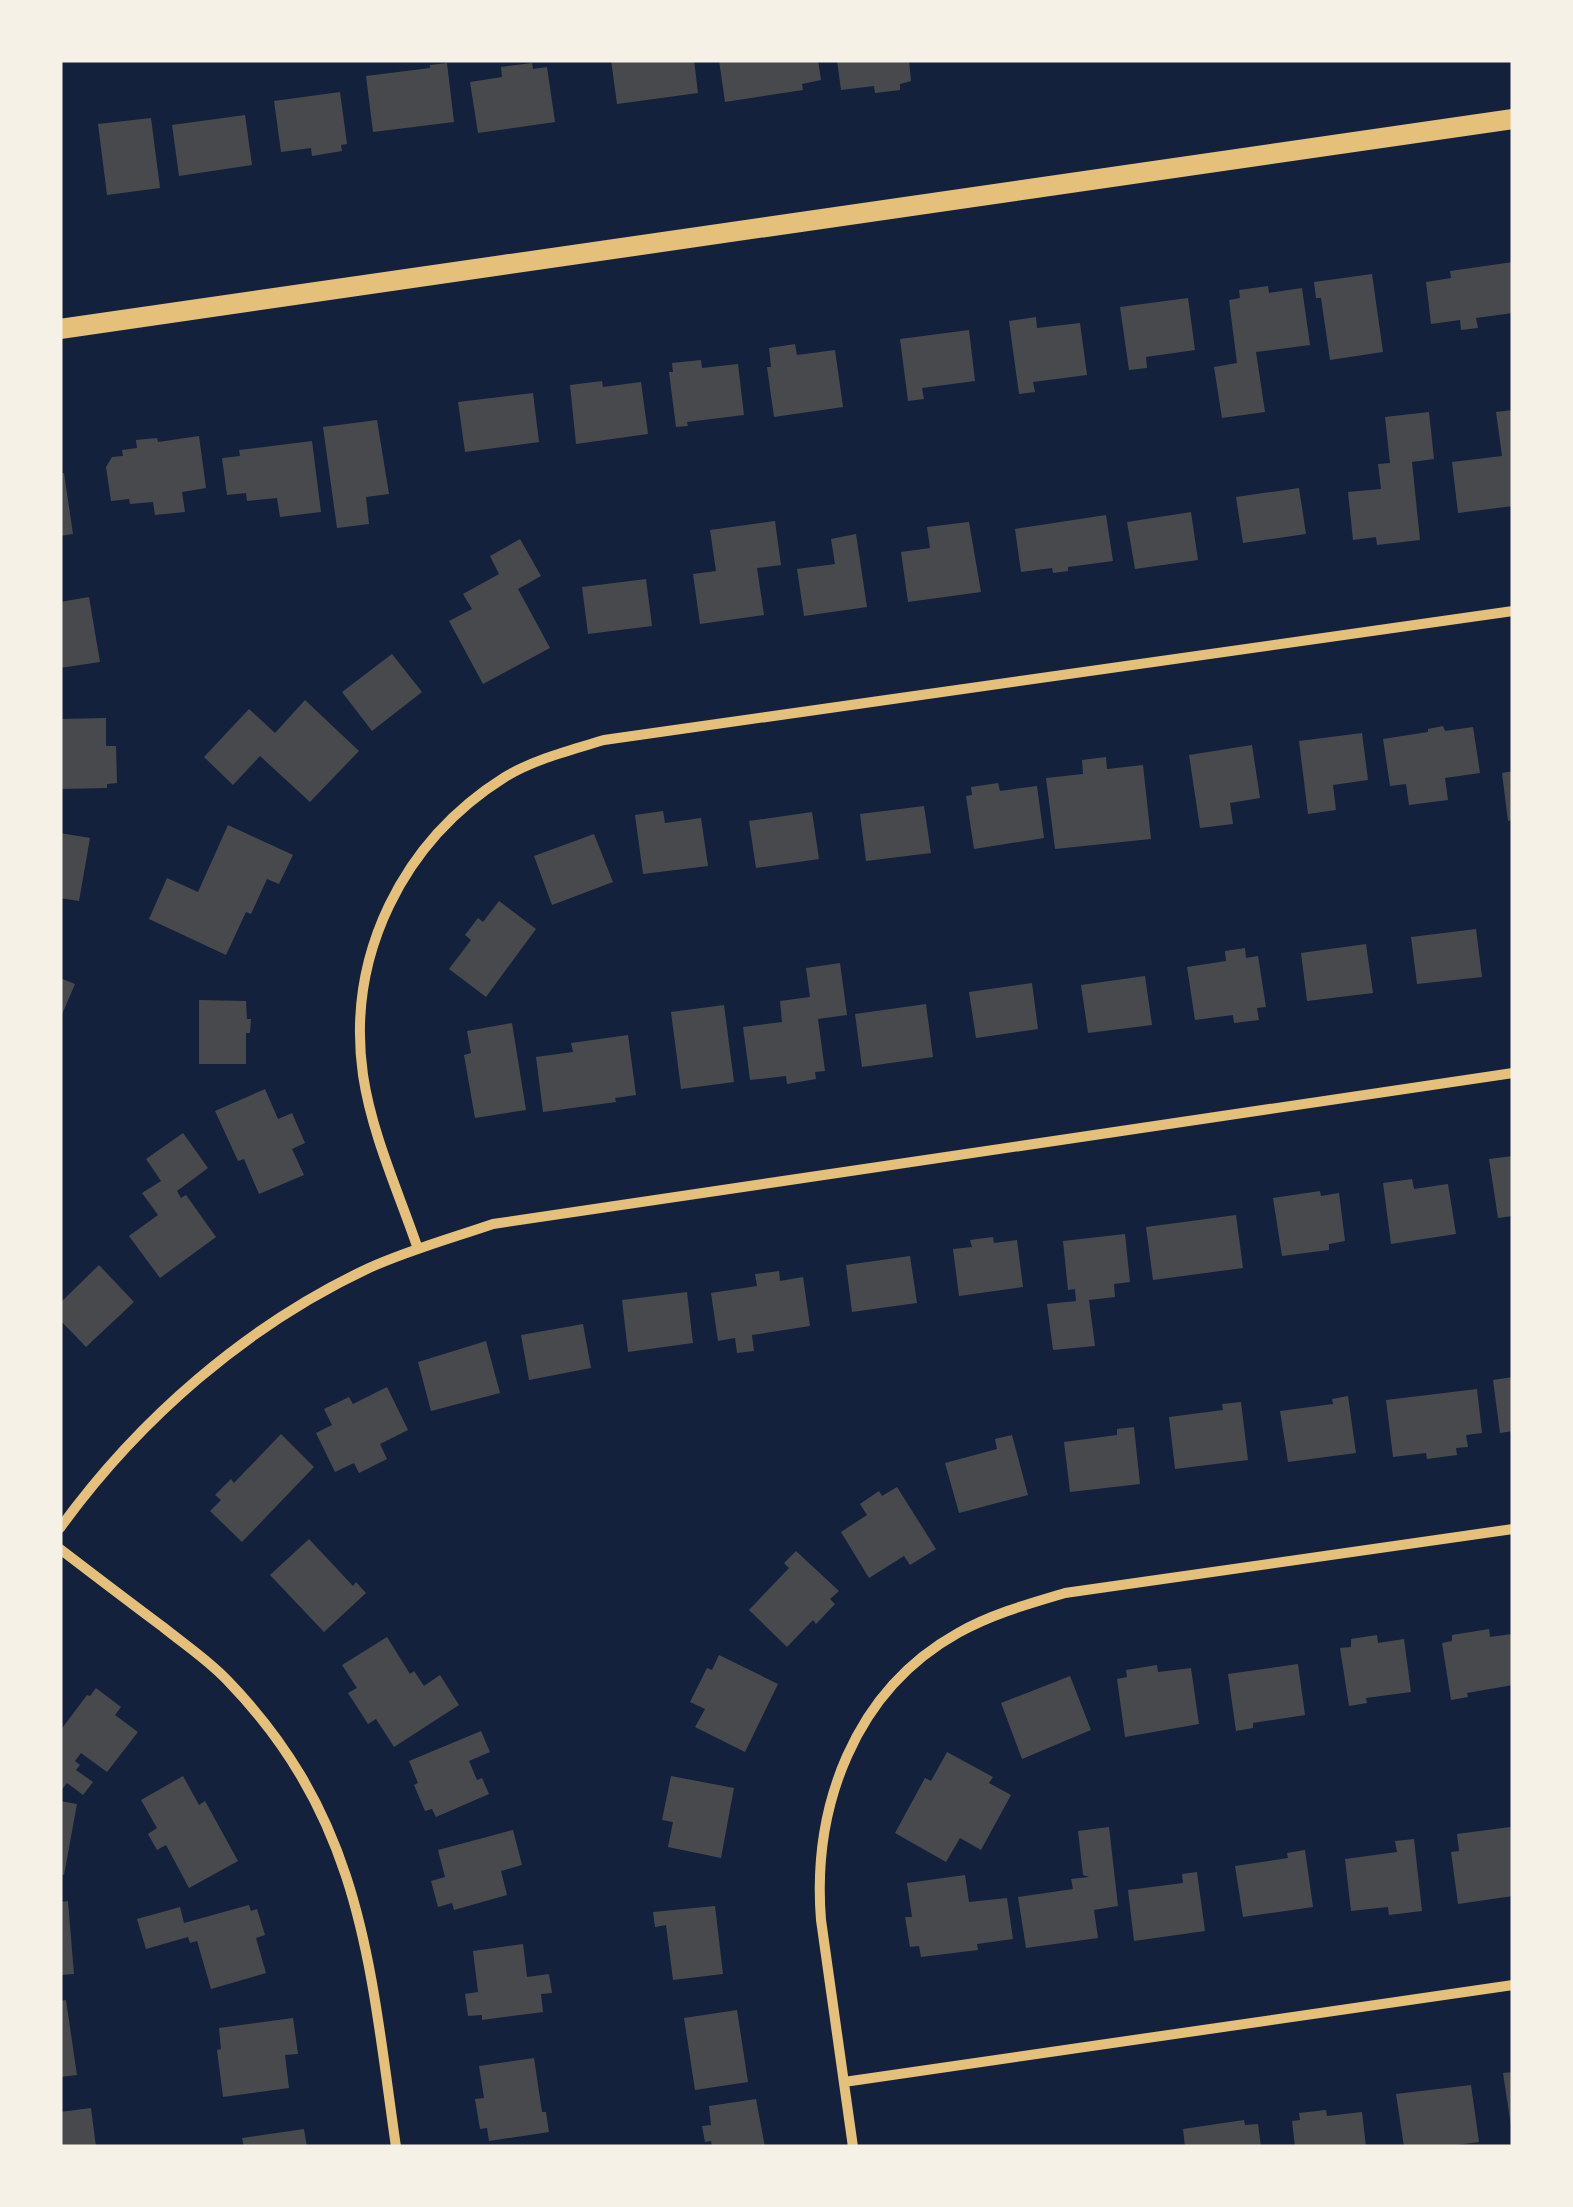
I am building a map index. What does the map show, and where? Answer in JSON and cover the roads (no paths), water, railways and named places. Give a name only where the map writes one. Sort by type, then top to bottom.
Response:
[{"type":"main road","points":[[60,329],[1513,120]]},
{"type":"street","points":[[418,1250],[366,1093],[360,1037],[365,980],[384,914],[418,854],[455,814],[503,778],[578,746],[604,740],[1513,611]]},
{"type":"street","points":[[60,1528],[150,1424],[237,1347],[350,1278],[418,1250],[525,1217],[1513,1073]]},
{"type":"street","points":[[853,2147],[818,1885],[823,1828],[837,1775],[852,1744],[885,1695],[926,1654],[957,1633],[1010,1609],[1065,1593],[1513,1529]]},
{"type":"street","points":[[60,1549],[230,1682],[310,1790],[335,1841],[359,1911],[396,2147]]},
{"type":"street","points":[[844,2082],[1513,1985]]}]
